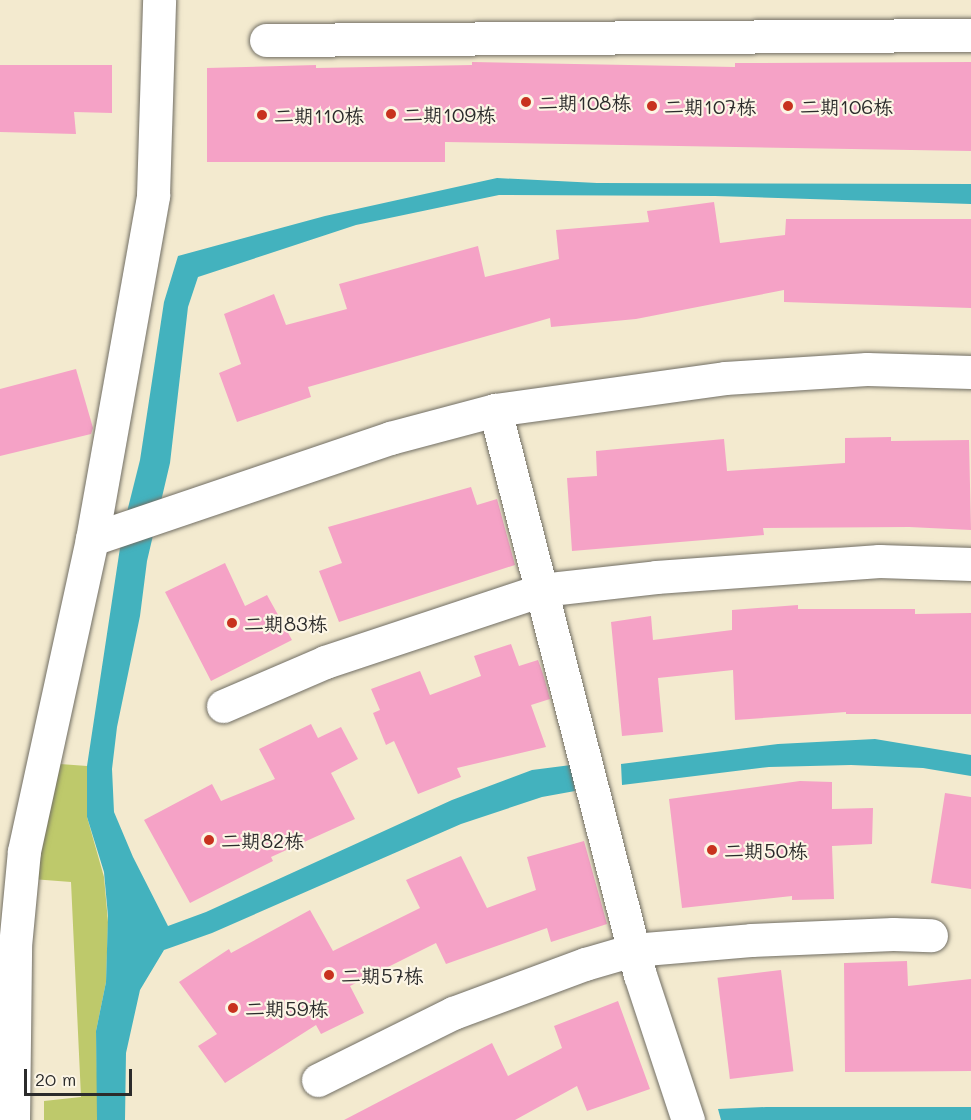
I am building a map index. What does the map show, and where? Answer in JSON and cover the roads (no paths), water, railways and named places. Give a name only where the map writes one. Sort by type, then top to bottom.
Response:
[{"type":"street","points":[[13,1120],[15,946],[24,851],[92,539],[153,195],[159,0]]},
{"type":"street","points":[[266,40],[971,35]]},
{"type":"street","points":[[92,539],[390,438],[495,411],[725,378],[867,369],[971,372]]},
{"type":"street","points":[[495,411],[633,950],[688,1120]]},
{"type":"street","points":[[223,706],[325,662],[541,591],[656,577],[879,561],[971,564]]},
{"type":"street","points":[[318,1080],[453,1013],[585,964],[633,950],[774,939],[893,934],[931,935]]},
{"type":"water","points":[[497,178],[597,183],[971,184],[971,204],[715,196],[499,195],[356,225],[198,277],[188,307],[170,463],[147,561],[140,616],[117,727],[112,769],[114,812],[133,857],[168,926],[206,912],[452,800],[532,770],[571,765],[575,791],[542,797],[461,824],[212,933],[164,950],[140,990],[126,1053],[125,1120],[97,1120],[96,1031],[106,982],[108,916],[104,872],[87,817],[87,766],[123,528],[140,460],[164,302],[178,256],[325,216]]},
{"type":"water","points":[[875,739],[971,755],[971,776],[923,768],[851,765],[769,767],[622,785],[621,764],[778,744]]},
{"type":"water","points":[[971,1107],[971,1120],[721,1120],[718,1109]]},
{"type":"place","name":"二期108栋","points":[[526,102]]},
{"type":"place","name":"二期107栋","points":[[652,106]]},
{"type":"place","name":"二期106栋","points":[[788,106]]},
{"type":"place","name":"二期109栋","points":[[391,114]]},
{"type":"place","name":"二期110栋","points":[[262,115]]},
{"type":"place","name":"二期83栋","points":[[232,623]]},
{"type":"place","name":"二期82栋","points":[[209,840]]},
{"type":"place","name":"二期50栋","points":[[712,850]]},
{"type":"place","name":"二期57栋","points":[[329,975]]},
{"type":"place","name":"二期59栋","points":[[233,1008]]}]
